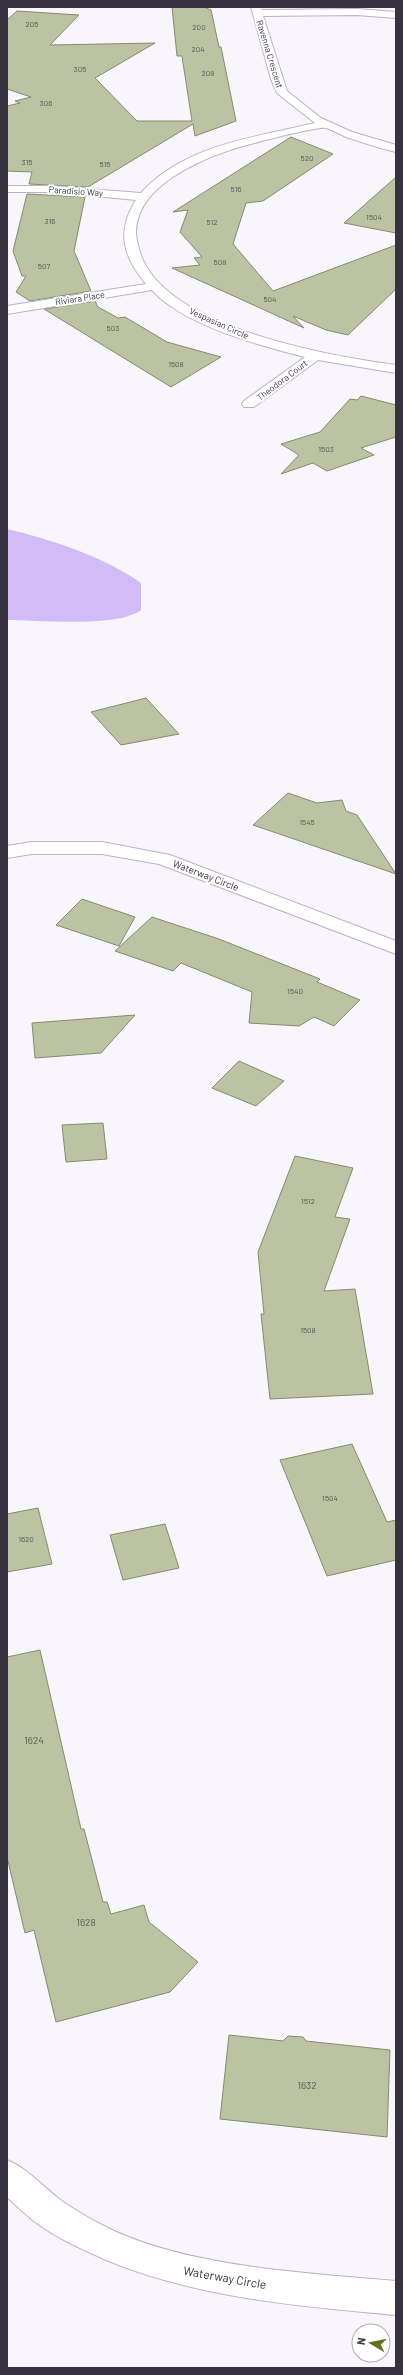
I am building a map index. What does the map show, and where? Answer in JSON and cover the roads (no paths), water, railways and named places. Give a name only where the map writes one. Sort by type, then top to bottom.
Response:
[{"type":"street","points":[[257,10],[396,14]]},
{"type":"street","name":"Ravenna Crescent","points":[[257,10],[276,79],[282,93],[317,120],[325,124],[348,134],[396,149]]},
{"type":"street","name":"Vespasian Circle","points":[[325,124],[227,148],[192,162],[154,186],[136,206],[129,225],[129,250],[142,274],[165,296],[204,318],[260,341],[314,356],[396,369]]},
{"type":"street","name":"Paradisio Way","points":[[7,189],[64,190],[144,197]]},
{"type":"street","name":"Riviara Place","points":[[7,310],[154,286]]},
{"type":"street","name":"Theodora Court","points":[[249,404],[314,356]]},
{"type":"street","name":"Waterway Circle","points":[[7,852],[32,848],[102,848],[164,859],[396,948]]},
{"type":"street","name":"Waterway Circle","points":[[7,2176],[40,2206],[83,2233],[134,2255],[193,2273],[295,2289],[396,2298]]}]
